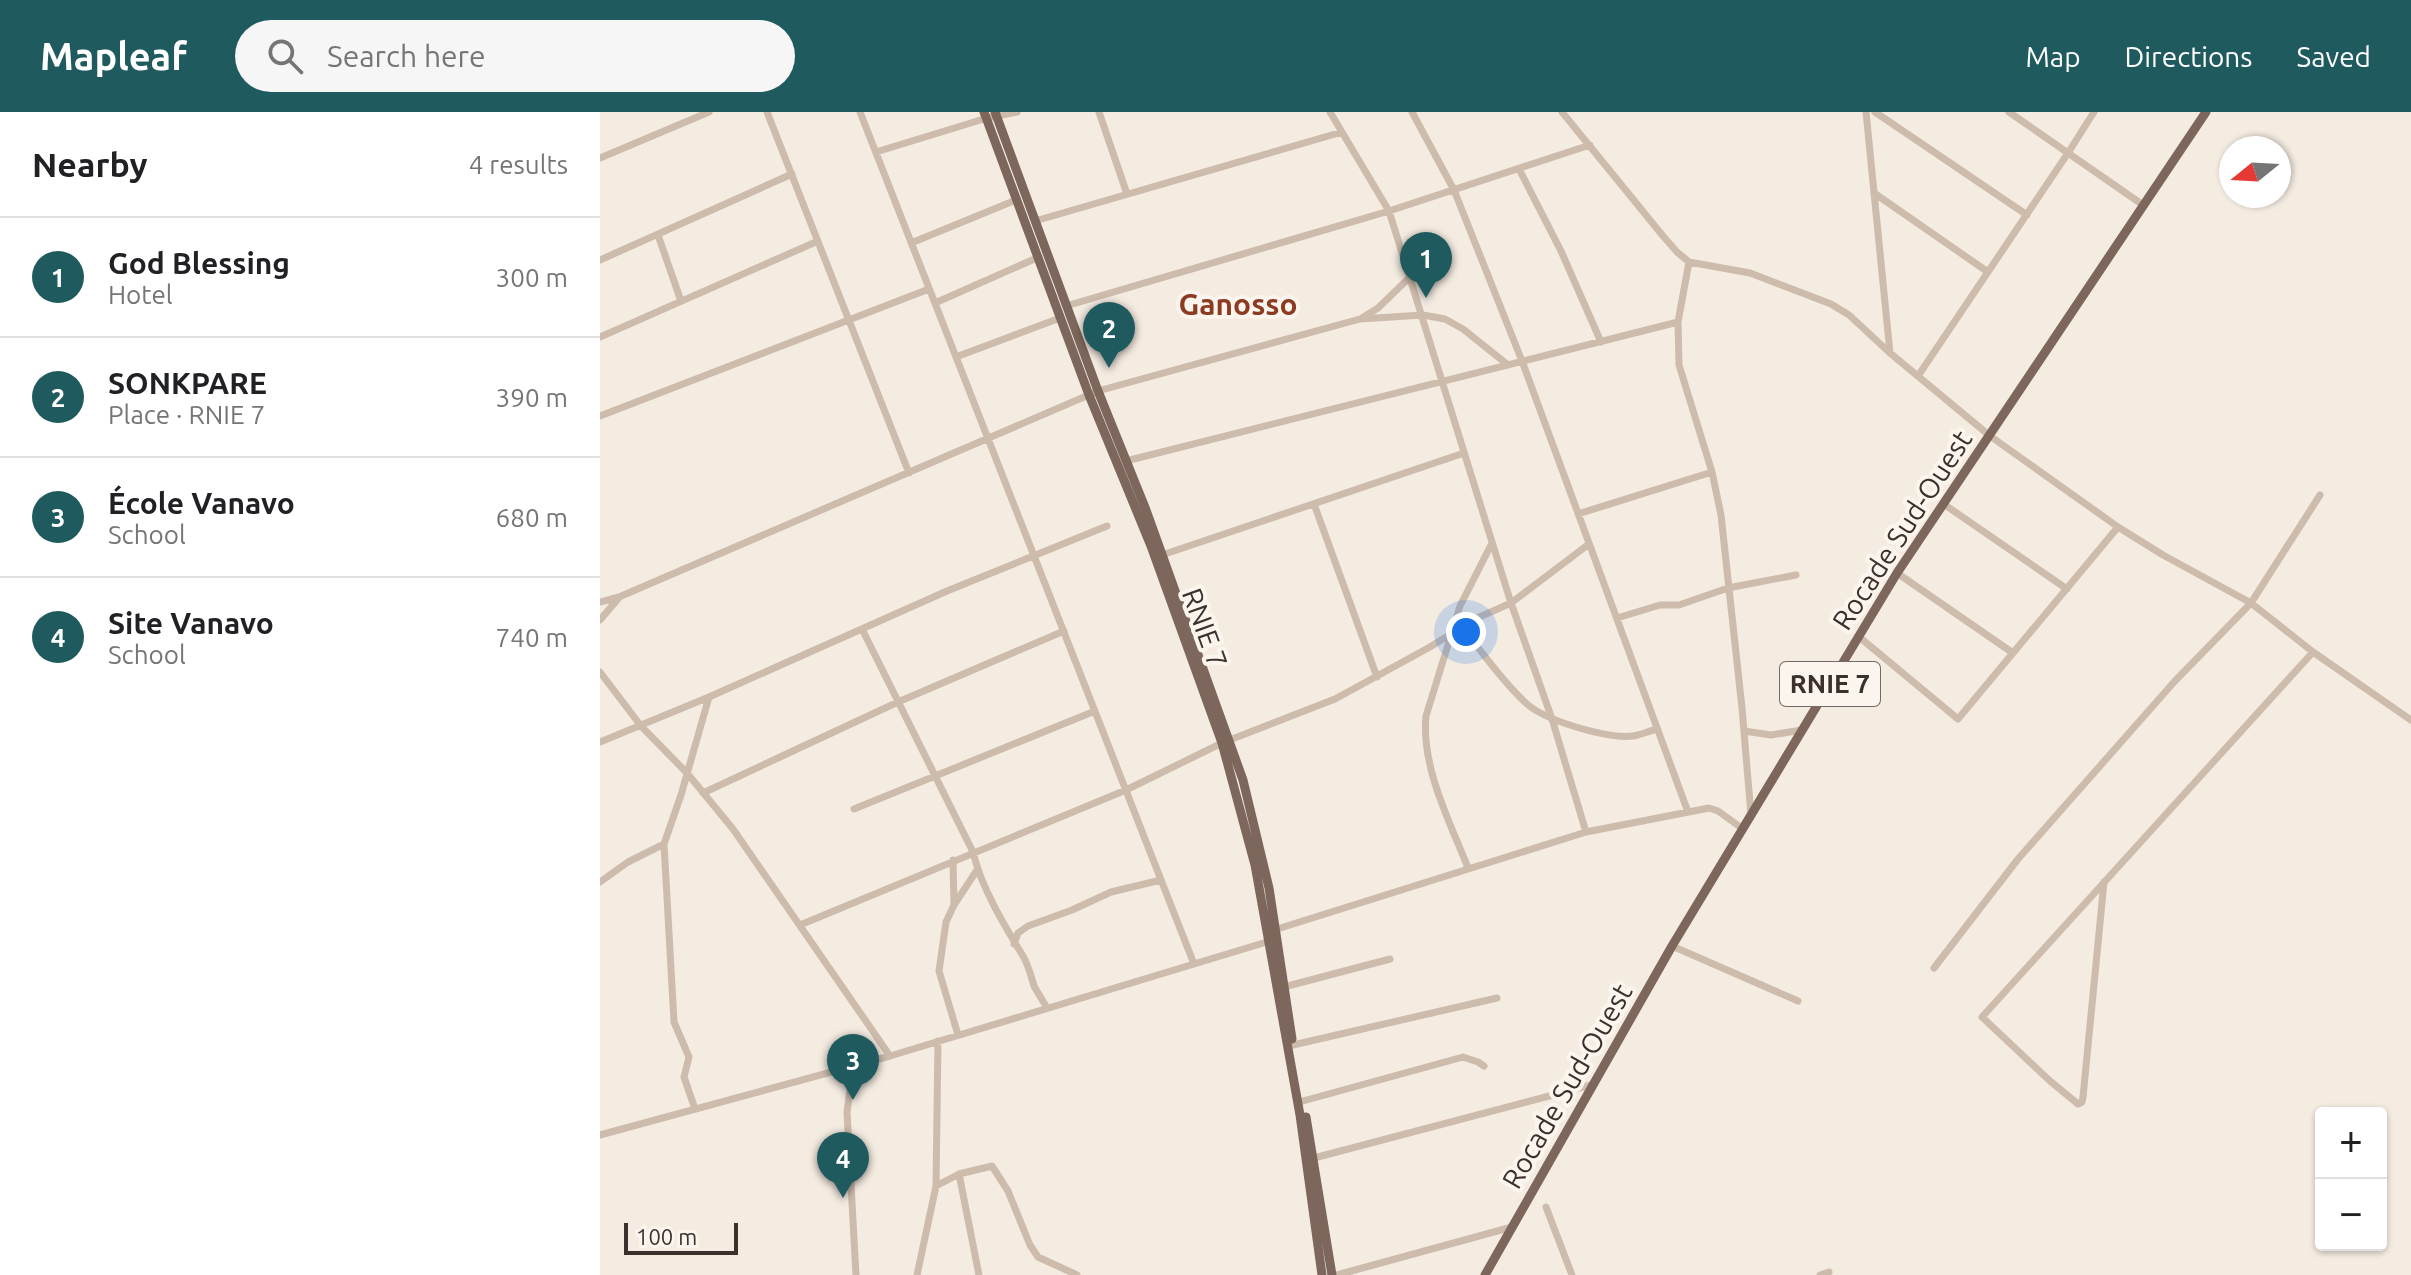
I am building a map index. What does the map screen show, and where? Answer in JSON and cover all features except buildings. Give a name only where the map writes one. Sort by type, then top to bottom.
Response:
[{"type":"main road","name":"Rocade Sud-Ouest","points":[[1487,1274],[1591,1085],[1858,636],[2206,112]]},
{"type":"main road","name":"RNIE 7","points":[[990,114],[1016,200],[1060,318],[1126,461],[1162,555],[1225,742]]},
{"type":"main road","name":"RNIE 7","points":[[990,114],[1035,221],[1094,393],[1225,742],[1243,780],[1269,888],[1273,937],[1322,1275]]},
{"type":"main road","name":"RNIE 7","points":[[1273,937],[1335,1275]]},
{"type":"street","points":[[600,158],[709,112]]},
{"type":"street","points":[[767,112],[909,473]]},
{"type":"street","points":[[860,112],[1194,964]]},
{"type":"street","points":[[876,152],[990,114],[1017,112]]},
{"type":"street","points":[[1099,112],[1127,194]]},
{"type":"street","points":[[1330,112],[1389,211],[1586,832]]},
{"type":"street","points":[[1412,112],[1454,190],[1522,361],[1688,812]]},
{"type":"street","points":[[1562,112],[1670,244],[1689,262],[1750,273],[1831,304],[1849,315],[1990,436],[2118,527],[2251,603],[2313,652],[2411,720]]},
{"type":"street","points":[[1866,112],[1890,353]]},
{"type":"street","points":[[1875,112],[2027,215]]},
{"type":"street","points":[[2009,112],[2143,205]]},
{"type":"street","points":[[1918,376],[2094,112]]},
{"type":"street","points":[[1035,221],[1342,132]]},
{"type":"street","points":[[1066,306],[1389,211],[1590,145]]},
{"type":"street","points":[[1519,169],[1561,251],[1601,342]]},
{"type":"street","points":[[600,260],[792,174]]},
{"type":"street","points":[[1874,193],[1988,272]]},
{"type":"street","points":[[911,243],[1016,200]]},
{"type":"street","points":[[658,235],[681,301]]},
{"type":"street","points":[[600,337],[818,241]]},
{"type":"street","points":[[935,303],[1039,257]]},
{"type":"street","points":[[1689,262],[1678,322],[1678,357],[1682,381],[1712,472],[1721,515],[1751,816]]},
{"type":"street","points":[[1360,319],[1378,308],[1409,278]]},
{"type":"street","points":[[600,416],[929,289]]},
{"type":"street","points":[[600,602],[619,597],[1094,393],[1360,319],[1423,315],[1455,323],[1508,365]]},
{"type":"street","points":[[956,357],[1060,318]]},
{"type":"street","points":[[1126,461],[1678,322]]},
{"type":"street","points":[[1162,555],[1464,453]]},
{"type":"street","points":[[1578,514],[1712,472]]},
{"type":"street","points":[[1934,968],[2018,859],[2174,682],[2251,603],[2320,495]]},
{"type":"street","points":[[1314,504],[1377,677]]},
{"type":"street","points":[[1945,505],[2067,589]]},
{"type":"street","points":[[600,742],[1107,526]]},
{"type":"street","points":[[1858,636],[1958,719],[2118,527]]},
{"type":"street","points":[[1468,868],[1435,782],[1426,743],[1426,716],[1460,606],[1492,543]]},
{"type":"street","points":[[800,925],[1126,790],[1225,742],[1335,699],[1511,603],[1589,544]]},
{"type":"street","points":[[1897,573],[2013,653]]},
{"type":"street","points":[[1617,618],[1660,605],[1683,604],[1728,588],[1796,575]]},
{"type":"street","points":[[600,620],[619,597]]},
{"type":"street","points":[[1455,620],[1529,705],[1552,719],[1581,729],[1621,735],[1632,736],[1657,729]]},
{"type":"street","points":[[862,629],[1047,1008]]},
{"type":"street","points":[[703,793],[898,702],[1064,631]]},
{"type":"street","points":[[2104,882],[2083,1097],[2078,1104],[1982,1017],[2104,882],[2313,652]]},
{"type":"street","points":[[600,672],[641,726],[687,773],[733,829],[890,1056]]},
{"type":"street","points":[[695,1109],[684,1077],[689,1057],[674,1022],[664,844],[709,697]]},
{"type":"street","points":[[854,809],[1095,711]]},
{"type":"street","points":[[1744,731],[1771,735],[1802,730]]},
{"type":"street","points":[[600,1135],[890,1056],[1194,964],[1468,868],[1586,832],[1700,808],[1718,811],[1743,829]]},
{"type":"street","points":[[600,882],[628,862],[664,844]]},
{"type":"street","points":[[953,860],[954,905]]},
{"type":"street","points":[[958,1035],[939,971],[946,922],[977,870]]},
{"type":"street","points":[[1014,945],[1018,933],[1028,926],[1111,892],[1161,880]]},
{"type":"street","points":[[1672,946],[1798,1001]]},
{"type":"street","points":[[1284,987],[1390,959]]},
{"type":"street","points":[[1293,1045],[1497,998]]},
{"type":"street","points":[[917,1275],[936,1186],[938,1041]]},
{"type":"street","points":[[1303,1101],[1463,1057],[1484,1066]]},
{"type":"street","points":[[1314,1158],[1591,1085]]},
{"type":"street","points":[[850,1090],[847,1112],[856,1275]]},
{"type":"street","points":[[936,1186],[959,1174],[992,1166],[1008,1191],[1038,1257],[1077,1275]]},
{"type":"street","points":[[959,1174],[979,1275]]},
{"type":"street","points":[[1546,1207],[1572,1275]]},
{"type":"street","points":[[1335,1275],[1512,1227]]},
{"type":"place","name":"God Blessing","points":[[1426,298]]},
{"type":"place","name":"SONKPARE","points":[[1109,368]]},
{"type":"place","name":"École Vanavo","points":[[853,1100]]},
{"type":"place","name":"Site Vanavo","points":[[843,1198]]},
{"type":"district","name":"Ganosso","points":[[1238,305]]}]
